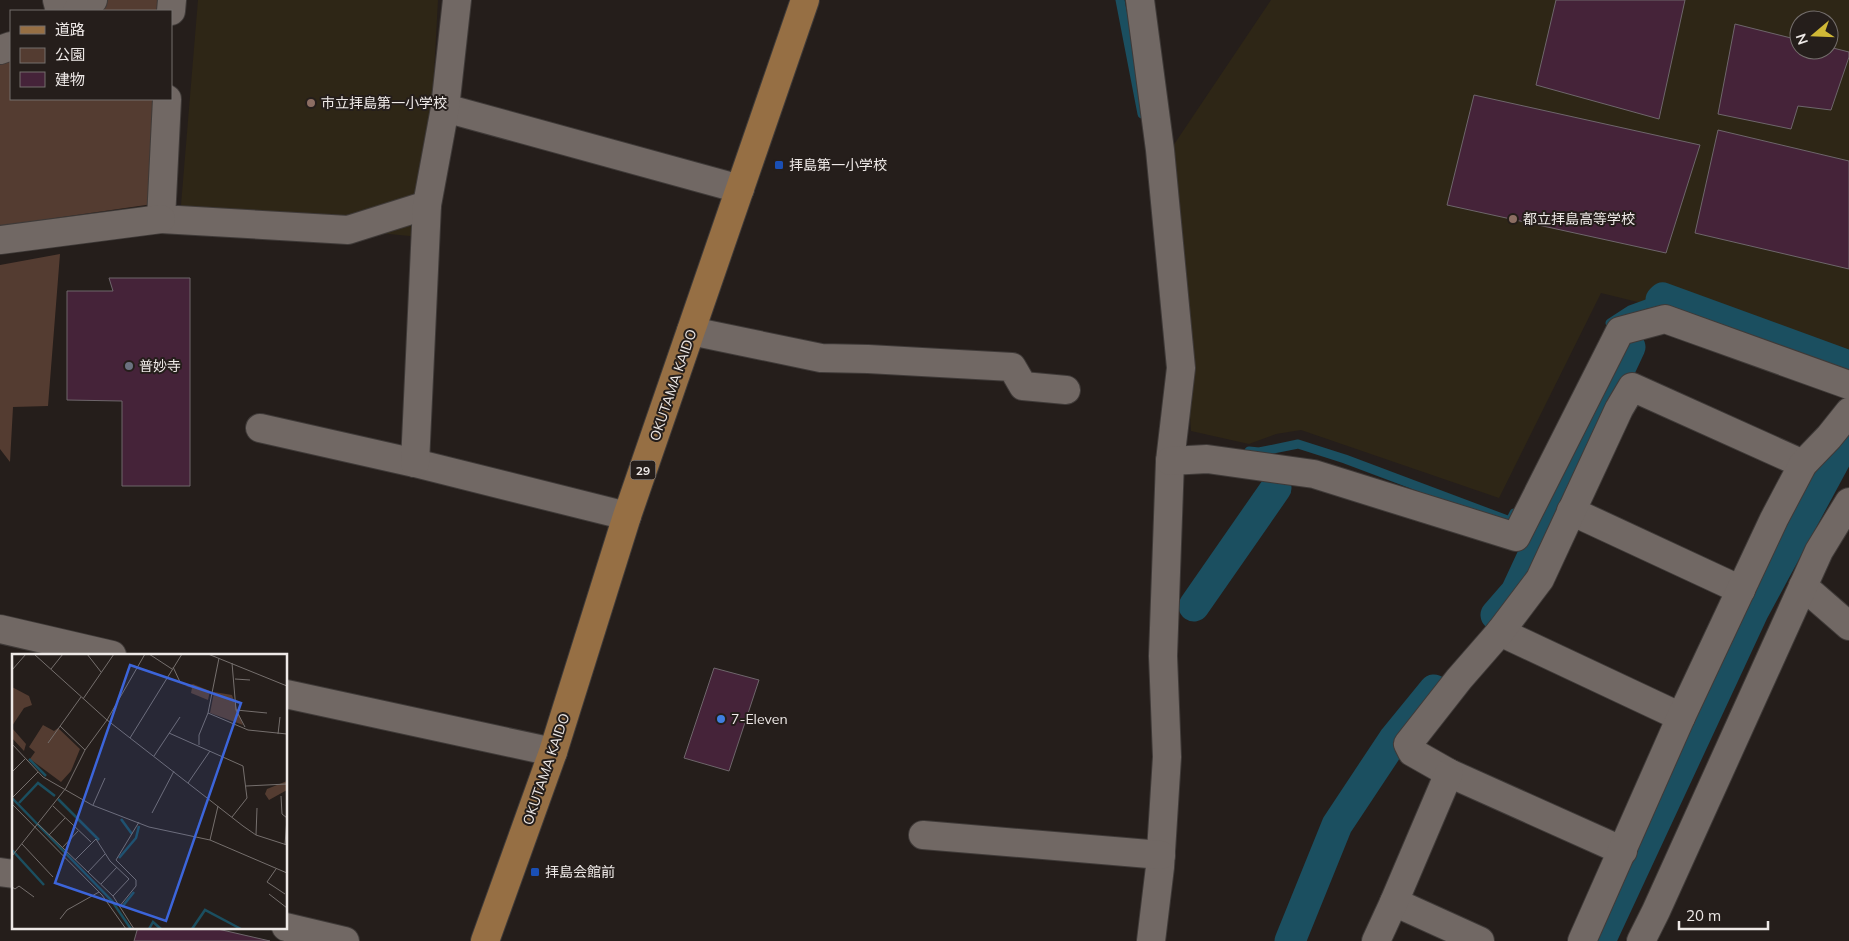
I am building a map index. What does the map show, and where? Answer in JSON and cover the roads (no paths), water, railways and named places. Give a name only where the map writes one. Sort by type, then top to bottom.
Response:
[{"type":"main road","name":"OKUTAMA KAIDO","points":[[485,941],[553,752],[627,516],[805,0]]},
{"type":"street","points":[[78,10],[93,0]]},
{"type":"street","points":[[415,463],[427,206],[445,108],[456,0]]},
{"type":"street","points":[[1140,0],[1160,150],[1181,368],[1170,460],[1162,656],[1167,757],[1161,856],[1151,941]]},
{"type":"street","points":[[161,219],[167,100]]},
{"type":"street","points":[[445,108],[740,189]]},
{"type":"street","points":[[0,240],[161,219],[348,230],[427,206]]},
{"type":"street","points":[[1170,460],[1207,459],[1314,474],[1516,537],[1620,331],[1665,319],[1849,384]]},
{"type":"street","points":[[691,331],[821,358],[868,358],[1012,367],[1023,386],[1066,390]]},
{"type":"street","points":[[1622,851],[1449,774],[1412,752],[1408,744],[1458,679],[1500,632],[1540,579],[1619,409],[1632,387],[1803,464]]},
{"type":"street","points":[[1582,941],[1681,717],[1774,519],[1803,464],[1829,437],[1849,412]]},
{"type":"street","points":[[260,428],[415,463],[627,516]]},
{"type":"street","points":[[1641,941],[1661,902],[1819,550],[1849,502]]},
{"type":"street","points":[[1571,511],[1741,590]]},
{"type":"street","points":[[1803,586],[1849,626]]},
{"type":"street","points":[[0,629],[108,654]]},
{"type":"street","points":[[1500,632],[1681,717]]},
{"type":"street","points":[[288,694],[553,752]]},
{"type":"street","points":[[1376,941],[1449,774]]},
{"type":"street","points":[[923,836],[1161,856]]},
{"type":"street","points":[[1394,902],[1480,941]]},
{"type":"street","points":[[288,927],[345,941]]},
{"type":"waterway","points":[[1120,0],[1142,114]]},
{"type":"waterway","points":[[1610,323],[1630,310],[1663,298]]},
{"type":"waterway","points":[[1661,300],[1663,298],[1849,366]]},
{"type":"waterway","points":[[1496,615],[1516,592],[1630,347]]},
{"type":"waterway","points":[[1600,941],[1753,612],[1836,458],[1849,441]]},
{"type":"waterway","points":[[1249,451],[1259,452],[1298,444],[1345,459],[1510,521],[1514,513]]},
{"type":"waterway","points":[[1194,606],[1276,488]]},
{"type":"waterway","points":[[1290,941],[1337,825],[1394,739],[1434,690]]},
{"type":"place","name":"市立拝島第一小学校","points":[[311,103]]},
{"type":"place","name":"拝島第一小学校","points":[[779,165]]},
{"type":"place","name":"都立拝島高等学校","points":[[1513,219]]},
{"type":"place","name":"普妙寺","points":[[129,366]]},
{"type":"place","name":"7-Eleven","points":[[721,719]]},
{"type":"place","name":"拝島会館前","points":[[535,872]]}]
